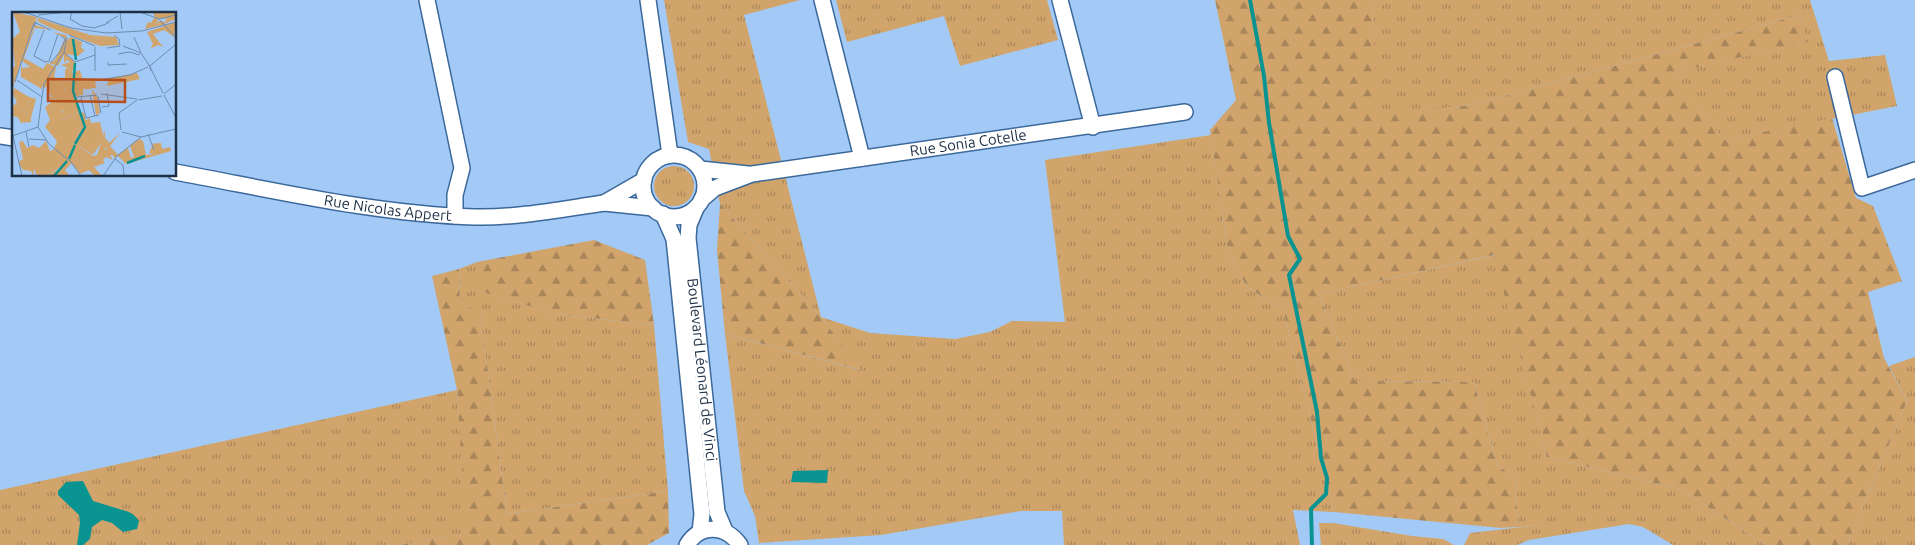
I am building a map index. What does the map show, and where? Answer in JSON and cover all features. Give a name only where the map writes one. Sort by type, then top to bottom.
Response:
[{"type":"street","points":[[427,0],[462,168],[455,195],[455,216]]},
{"type":"street","points":[[648,0],[670,155]]},
{"type":"street","points":[[822,0],[862,158]]},
{"type":"street","points":[[1060,0],[1093,127]]},
{"type":"street","points":[[1834,77],[1862,188],[1915,170]]},
{"type":"street","name":"Rue Sonia Cotelle","points":[[752,174],[1093,127],[1185,112]]},
{"type":"street","points":[[658,211],[647,200],[644,180],[647,171],[653,163],[670,155],[682,156],[692,160],[700,169],[705,179],[705,189],[699,203]]},
{"type":"street","points":[[700,169],[752,174]]},
{"type":"street","name":"Rue Nicolas Appert","points":[[176,172],[407,214],[478,217],[604,203]]},
{"type":"street","points":[[604,203],[680,216],[699,203],[715,188],[752,174]]},
{"type":"street","points":[[604,203],[644,180]]},
{"type":"street","name":"Boulevard Léonard de Vinci","points":[[699,203],[688,225],[688,238],[717,512],[725,531]]},
{"type":"street","name":"Boulevard Léonard de Vinci","points":[[658,211],[674,240],[702,514],[700,532]]},
{"type":"street","points":[[687,545],[691,538],[700,532],[713,528],[725,531],[735,537],[740,545]]},
{"type":"green space","points":[[664,0],[800,0],[744,15],[821,317],[720,204],[709,149],[688,142]]},
{"type":"green space","points":[[836,0],[1047,0],[1058,40],[960,66],[944,16],[847,42]]},
{"type":"green space","points":[[1215,0],[1373,0],[1376,115],[1472,105],[1800,15],[1808,42],[1671,73],[1724,140],[1832,118],[1856,198],[1873,206],[1902,281],[1868,292],[1884,358],[1907,401],[1847,545],[1766,545],[1680,489],[1547,457],[1494,255],[1319,294],[1355,381],[1474,382],[1497,464],[1515,479],[1518,527],[1501,528],[1334,512],[1283,309],[1247,287],[1228,251],[1210,130],[1236,100]]},
{"type":"green space","points":[[1373,0],[1810,0],[1829,61],[1885,55],[1897,106],[1724,140],[1670,73],[1807,42],[1800,15],[1472,105],[1375,116]]},
{"type":"green space","points":[[1211,135],[1228,251],[1247,287],[1283,309],[1334,512],[1293,510],[1300,545],[1064,545],[1062,511],[1021,511],[881,535],[759,543],[755,516],[744,491],[725,334],[860,370],[821,317],[870,333],[955,339],[990,332],[1012,321],[1065,322],[1045,160]]},
{"type":"green space","points":[[674,166],[688,172],[694,186],[688,200],[674,206],[660,200],[654,186],[660,172]]},
{"type":"green space","points":[[720,204],[821,317],[861,370],[725,334],[717,250]]},
{"type":"green space","points":[[594,240],[645,260],[654,325],[555,314],[477,290],[477,262]]},
{"type":"green space","points":[[1495,255],[1547,457],[1680,489],[1766,545],[1673,545],[1643,527],[1629,524],[1529,540],[1517,545],[1464,545],[1470,533],[1539,525],[1518,527],[1515,479],[1497,464],[1474,382],[1355,381],[1319,294]]},
{"type":"green space","points":[[477,262],[478,290],[555,314],[654,325],[668,491],[507,514],[480,314],[460,302],[459,269]]},
{"type":"green space","points":[[459,269],[460,302],[480,313],[507,514],[668,491],[669,533],[647,545],[400,545],[466,533],[457,390],[432,276]]},
{"type":"green space","points":[[1915,357],[1915,545],[1847,545],[1907,401],[1889,366]]},
{"type":"green space","points":[[457,390],[467,533],[400,545],[0,545],[0,490]]},
{"type":"green space","points":[[1319,523],[1333,523],[1443,539],[1454,545],[1321,545]]},
{"type":"shaded area","points":[[828,470],[827,483],[791,482],[793,471]]},
{"type":"shaded area","points":[[83,481],[93,501],[134,515],[139,521],[137,529],[123,532],[112,523],[102,520],[92,527],[90,539],[83,545],[77,545],[80,523],[79,515],[58,495],[58,491],[66,482]]},
{"type":"waterway","points":[[1250,0],[1264,76],[1269,123],[1288,236],[1300,259],[1289,275],[1317,412],[1321,458],[1327,478],[1326,494],[1311,509],[1312,545]]}]
